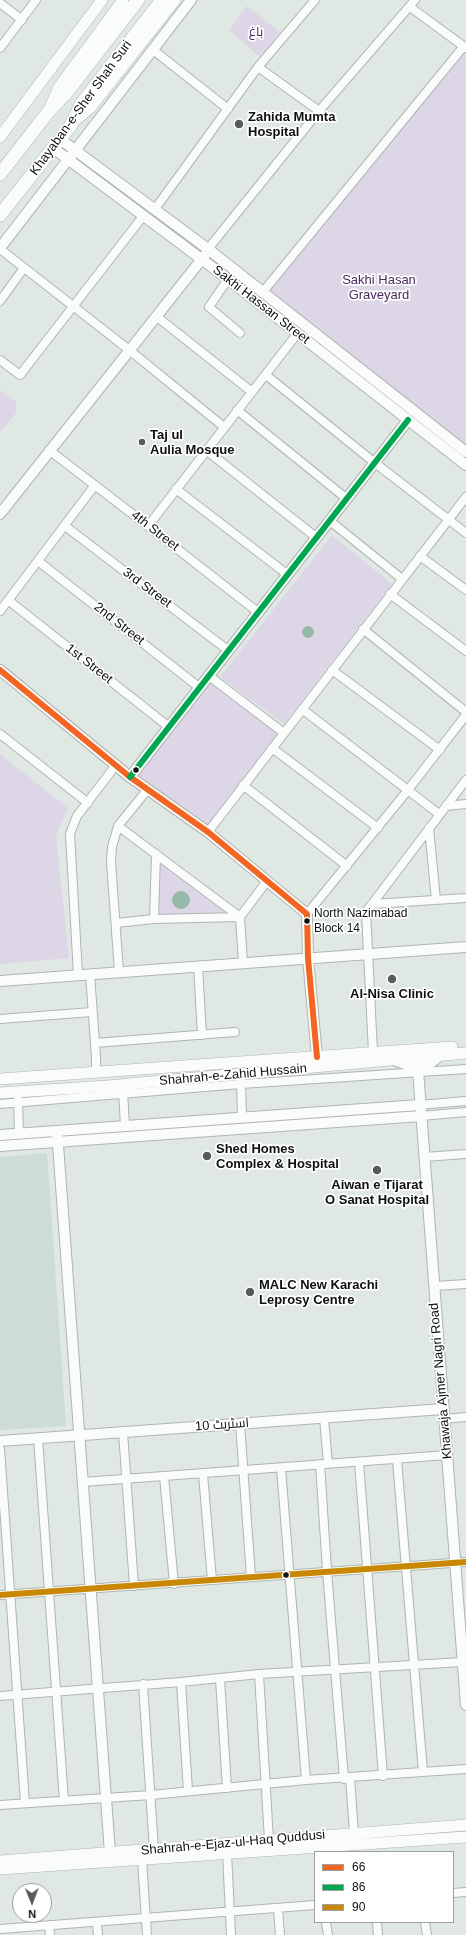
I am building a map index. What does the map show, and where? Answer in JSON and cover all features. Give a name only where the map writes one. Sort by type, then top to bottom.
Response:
[{"type":"main road","points":[[0,136],[102,0]]},
{"type":"main road","points":[[49,111],[59,87],[123,0]]},
{"type":"main road","name":"Khayaban-e-Sher Shah Suri","points":[[0,174],[49,111],[67,92],[138,0]]},
{"type":"main road","name":"Khayaban-e-Sher Shah Suri","points":[[0,215],[71,125],[82,103],[162,0]]},
{"type":"main road","points":[[71,125],[90,108],[175,0]]},
{"type":"main road","name":"Shahrah-e-Zahid Hussain","points":[[0,1079],[466,1046]]},
{"type":"main road","name":"Shahrah-e-Zahid Hussain","points":[[0,1093],[124,1084],[241,1079],[417,1057],[466,1053]]},
{"type":"main road","points":[[108,1071],[108,1086]]},
{"type":"main road","name":"Shahrah-e-Ejaz-ul-Haq Quddusi","points":[[0,1861],[466,1825]]},
{"type":"main road","name":"Shahrah-e-Ejaz-ul-Haq Quddusi","points":[[0,1870],[466,1837]]},
{"type":"street","points":[[0,48],[36,0]]},
{"type":"street","points":[[191,0],[68,158],[0,249],[73,305],[224,427]]},
{"type":"street","points":[[154,210],[258,67],[315,0]]},
{"type":"street","points":[[0,514],[128,349],[202,260],[208,249],[319,111],[415,0]]},
{"type":"street","points":[[0,3],[22,20]]},
{"type":"street","points":[[262,293],[465,47],[410,7]]},
{"type":"street","points":[[152,49],[228,109]]},
{"type":"street","points":[[258,67],[319,111]]},
{"type":"street","name":"Sakhi Hassan Street","points":[[56,143],[75,150],[208,249],[466,452]]},
{"type":"street","name":"Sakhi Hassan Street","points":[[56,143],[68,158],[144,214],[466,465]]},
{"type":"street","points":[[0,360],[20,375],[144,214]]},
{"type":"street","points":[[0,301],[24,268]]},
{"type":"street","points":[[228,279],[209,307],[240,333]]},
{"type":"street","points":[[156,316],[252,392]]},
{"type":"street","points":[[148,526],[297,334]]},
{"type":"street","points":[[266,375],[375,463],[448,520],[466,532]]},
{"type":"street","points":[[237,410],[347,499]]},
{"type":"street","points":[[130,777],[259,614],[408,420]]},
{"type":"street","name":"4th Street","points":[[49,450],[259,614]]},
{"type":"street","points":[[206,450],[317,538]]},
{"type":"street","points":[[0,611],[95,485]]},
{"type":"street","points":[[176,489],[288,575]]},
{"type":"street","points":[[208,832],[466,497]]},
{"type":"street","points":[[330,521],[402,579]]},
{"type":"street","name":"3rd Street","points":[[65,526],[229,651]]},
{"type":"street","points":[[420,556],[466,590]]},
{"type":"street","name":"2nd Street","points":[[38,561],[200,688]]},
{"type":"street","points":[[390,594],[466,651]]},
{"type":"street","name":"1st Street","points":[[8,600],[169,727]]},
{"type":"street","points":[[363,630],[466,712]]},
{"type":"street","points":[[0,670],[130,777],[208,832],[308,914]]},
{"type":"street","points":[[332,670],[440,750]]},
{"type":"street","points":[[210,676],[284,733]]},
{"type":"street","points":[[302,709],[439,814]]},
{"type":"street","points":[[316,1057],[308,958],[308,914],[440,750],[466,715]]},
{"type":"street","points":[[0,734],[88,803]]},
{"type":"street","points":[[272,748],[378,828]]},
{"type":"street","points":[[78,975],[70,834],[78,816],[116,765]]},
{"type":"street","points":[[373,1052],[366,912],[466,780]]},
{"type":"street","points":[[243,785],[347,866]]},
{"type":"street","points":[[119,972],[111,862],[112,847],[118,826],[148,789]]},
{"type":"street","points":[[446,806],[466,804]]},
{"type":"street","points":[[118,826],[240,917]]},
{"type":"street","points":[[429,828],[436,900]]},
{"type":"street","points":[[154,919],[156,854]]},
{"type":"street","points":[[243,963],[240,917],[267,881]]},
{"type":"street","points":[[372,904],[466,898]]},
{"type":"street","points":[[116,923],[154,919],[240,917]]},
{"type":"street","points":[[0,981],[466,947]]},
{"type":"street","points":[[198,966],[202,1035]]},
{"type":"street","points":[[90,974],[96,1072]]},
{"type":"street","points":[[0,1019],[92,1012]]},
{"type":"street","points":[[95,1043],[235,1032]]},
{"type":"street","points":[[418,1073],[439,1055],[453,1047]]},
{"type":"street","points":[[360,1054],[392,1060],[408,1065],[418,1073]]},
{"type":"street","name":"Khawaja Ajmer Nagri Road","points":[[417,1057],[444,1414],[461,1562],[463,1662],[466,1704]]},
{"type":"street","points":[[0,1104],[122,1096],[241,1079],[418,1073],[466,1069]]},
{"type":"street","points":[[241,1079],[242,1117]]},
{"type":"street","points":[[124,1084],[122,1096],[125,1126]]},
{"type":"street","points":[[17,1092],[19,1133]]},
{"type":"street","points":[[0,1135],[466,1101]]},
{"type":"street","points":[[0,1146],[466,1112]]},
{"type":"street","points":[[57,1131],[110,1853]]},
{"type":"street","points":[[424,1158],[466,1154]]},
{"type":"street","points":[[434,1286],[466,1284]]},
{"type":"street","points":[[444,1414],[466,1417]]},
{"type":"street","name":"اسٹریٹ 10","points":[[0,1440],[324,1418],[444,1414]]},
{"type":"street","points":[[324,1418],[327,1571],[347,1778],[354,1833]]},
{"type":"street","points":[[240,1424],[251,1578]]},
{"type":"street","points":[[123,1432],[134,1586]]},
{"type":"street","points":[[38,1438],[64,1801]]},
{"type":"street","points":[[0,1449],[25,1803]]},
{"type":"street","points":[[83,1482],[397,1460],[448,1455]]},
{"type":"street","points":[[397,1460],[423,1772]]},
{"type":"street","points":[[359,1462],[374,1668],[384,1776]]},
{"type":"street","points":[[281,1468],[306,1780]]},
{"type":"street","points":[[203,1474],[212,1580]]},
{"type":"street","points":[[164,1476],[174,1584]]},
{"type":"street","points":[[0,1595],[174,1584],[327,1571],[461,1562]]},
{"type":"street","points":[[0,1696],[220,1679],[259,1674],[463,1662]]},
{"type":"street","points":[[259,1674],[269,1840]]},
{"type":"street","points":[[220,1679],[227,1788]]},
{"type":"street","points":[[181,1682],[188,1791]]},
{"type":"street","points":[[143,1684],[154,1850]]},
{"type":"street","points":[[0,1805],[151,1795],[306,1780],[384,1776],[466,1769]]},
{"type":"street","points":[[227,1853],[231,1935]]},
{"type":"street","points":[[142,1859],[148,1935]]},
{"type":"street","points":[[454,1893],[466,1892]]},
{"type":"street","points":[[1,1931],[49,1925],[314,1905]]},
{"type":"street","points":[[278,1908],[280,1935]]},
{"type":"street","points":[[97,1922],[98,1935]]},
{"type":"street","points":[[326,1923],[328,1935]]},
{"type":"street","points":[[377,1923],[378,1935]]},
{"type":"street","points":[[425,1923],[427,1935]]},
{"type":"street","points":[[49,1925],[50,1935]]},
{"type":"shaded area","points":[[306,626],[310,626],[314,632],[310,638],[306,638],[302,634],[302,630]]},
{"type":"shaded area","points":[[177,891],[185,891],[190,896],[188,907],[185,909],[177,909],[172,904],[172,896]]},
{"type":"shaded area","points":[[47,1153],[66,1426],[0,1430],[0,1157]]},
{"type":"green space","name":"باغ","points":[[247,6],[280,32],[260,57],[229,30]]},
{"type":"green space","name":"Sakhi Hasan Graveyard","points":[[464,46],[466,48],[466,465],[256,302]]},
{"type":"green space","points":[[0,390],[16,402],[16,413],[0,432]]},
{"type":"green space","points":[[332,535],[392,584],[284,724],[220,677]]},
{"type":"green space","points":[[209,676],[284,733],[208,832],[130,777]]},
{"type":"green space","points":[[0,754],[68,808],[56,836],[69,958],[0,964]]},
{"type":"green space","points":[[156,854],[240,917],[154,919]]},
{"type":"transit line","name":"86","points":[[130,777],[408,420]]},
{"type":"transit line","name":"66","points":[[0,670],[130,777],[208,832],[307,914],[308,958],[317,1057]]},
{"type":"transit line","name":"90","points":[[0,1595],[466,1562]]},
{"type":"place","name":"Zahida Mumta Hospital","points":[[239,124]]},
{"type":"place","name":"Taj ul Aulia Mosque","points":[[142,442]]},
{"type":"place","name":"North Nazimabad Block 14","points":[[307,921]]},
{"type":"place","name":"Al-Nisa Clinic","points":[[392,979]]},
{"type":"place","name":"Shed Homes Complex & Hospital","points":[[207,1156]]},
{"type":"place","name":"Aiwan e Tijarat O Sanat Hospital","points":[[377,1170]]},
{"type":"place","name":"MALC New Karachi Leprosy Centre","points":[[250,1292]]}]
